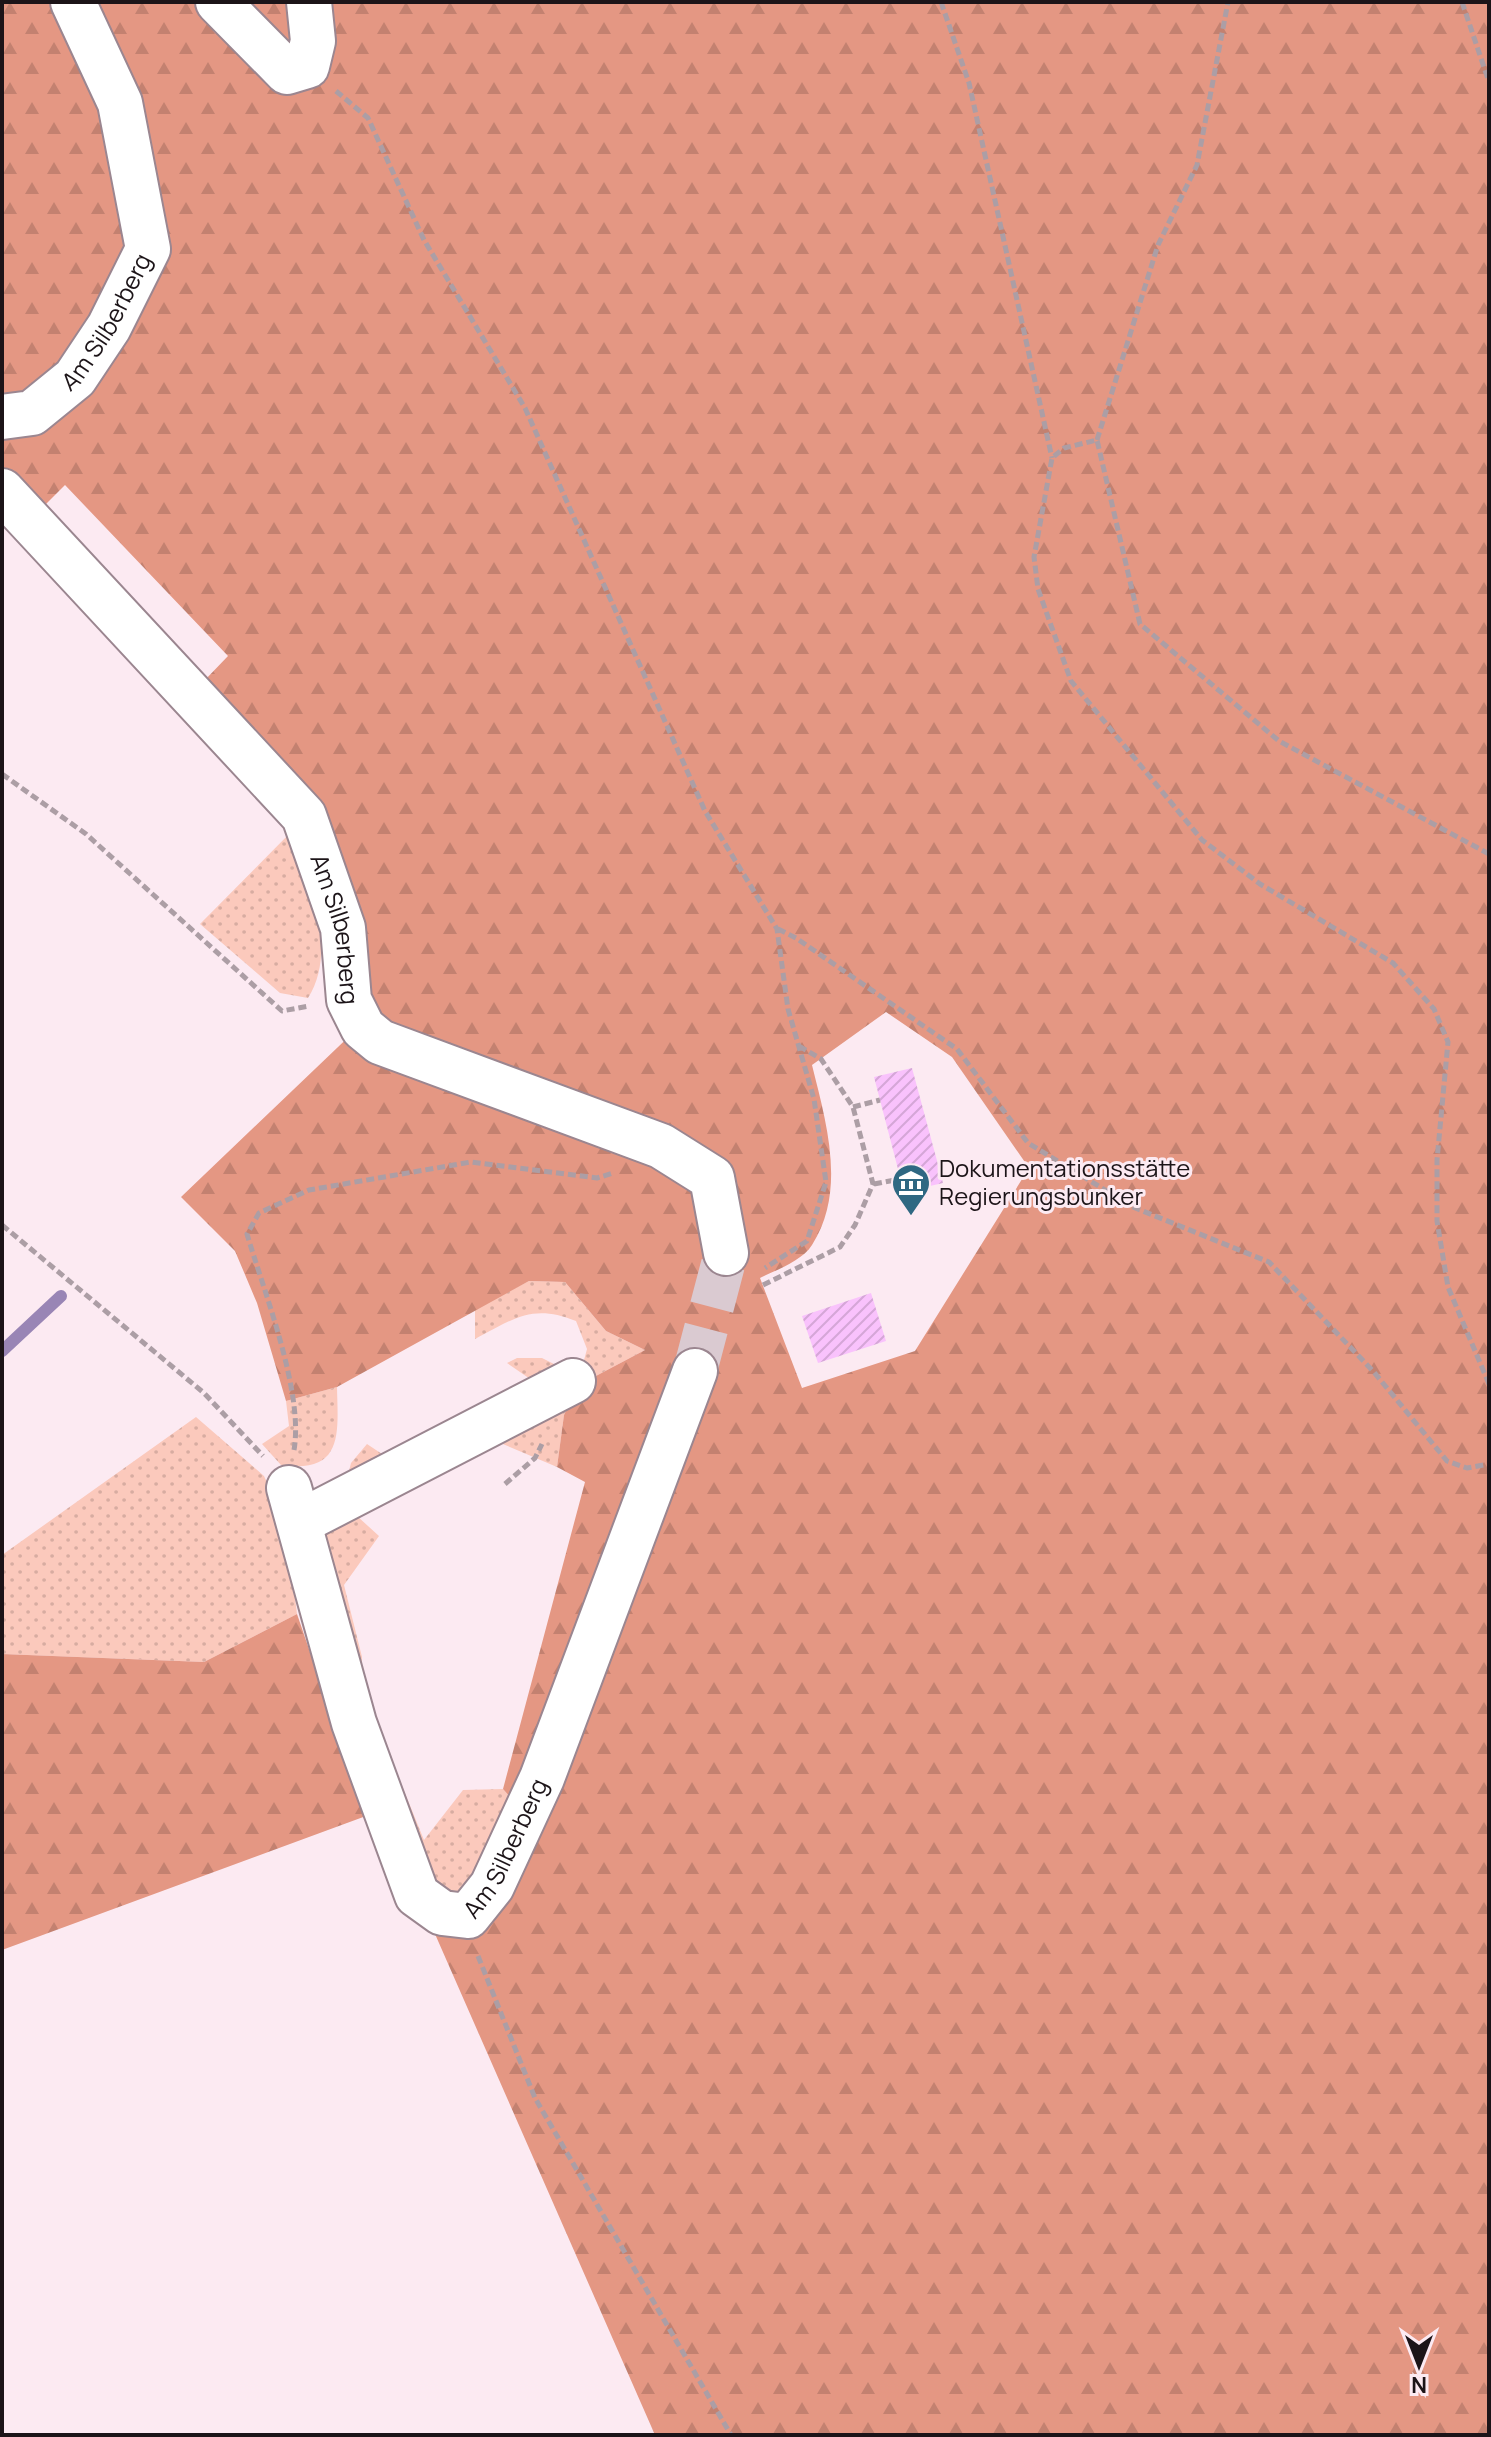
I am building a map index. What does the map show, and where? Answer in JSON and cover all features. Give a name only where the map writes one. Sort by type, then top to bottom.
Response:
[{"type":"lane","name":"Am Silberberg","points":[[2,417],[32,413],[75,378],[109,327],[148,249],[120,103],[73,2]]},
{"type":"lane","points":[[218,2],[287,72],[307,66],[313,41],[309,2]]},
{"type":"lane","name":"Am Silberberg","points":[[2,491],[304,816],[343,928],[349,1000],[363,1028],[380,1042],[661,1146],[712,1178],[742,1263]]},
{"type":"lane","name":"Am Silberberg","points":[[294,1489],[314,1587],[354,1723],[417,1895],[442,1913],[468,1916],[492,1886],[542,1778],[695,1371]]},
{"type":"lane","points":[[294,1489],[573,1381]]},
{"type":"path","points":[[941,2],[969,83],[1052,458],[1034,557],[1038,589],[1071,681],[1202,840],[1260,884],[1393,963],[1434,1009],[1448,1042],[1437,1160],[1437,1221],[1448,1287],[1489,1384]]},
{"type":"path","points":[[1228,2],[1197,165],[1158,245],[1097,440],[1122,536],[1140,624],[1279,741],[1489,854]]},
{"type":"path","points":[[1462,2],[1489,82]]},
{"type":"path","points":[[307,66],[368,118],[424,240],[525,408],[705,811],[777,929],[781,967],[798,1046],[814,1099],[826,1182],[807,1241],[786,1258],[742,1263]]},
{"type":"path","points":[[1052,458],[1064,448],[1097,440]]},
{"type":"path","points":[[2,774],[86,834],[282,1011],[349,1000]]},
{"type":"path","points":[[777,929],[796,938],[957,1049],[1028,1143],[1051,1159],[1133,1207],[1269,1262],[1373,1371],[1447,1461],[1467,1468],[1489,1464]]},
{"type":"path","points":[[763,1285],[840,1247],[855,1225],[873,1184],[853,1107],[821,1059],[798,1046]]},
{"type":"path","points":[[853,1107],[880,1100]]},
{"type":"path","points":[[294,1489],[297,1431],[282,1354],[247,1234],[259,1213],[309,1190],[471,1162],[597,1178],[641,1165],[661,1146]]},
{"type":"path","points":[[873,1184],[900,1179]]},
{"type":"path","points":[[2,1225],[204,1393],[294,1489]]},
{"type":"path","points":[[468,1916],[481,1969],[535,2098],[731,2435]]},
{"type":"shaded area","points":[[295,828],[313,892],[321,936],[317,979],[308,998],[280,993],[200,924]]},
{"type":"shaded area","points":[[529,1281],[565,1282],[606,1331],[645,1350],[577,1386],[587,1349],[576,1321],[547,1313],[535,1314],[512,1320],[475,1339],[475,1308]]},
{"type":"shaded area","points":[[517,1358],[542,1358],[556,1365],[558,1371],[346,1484],[351,1463],[367,1444],[388,1458],[533,1381],[507,1363]]},
{"type":"shaded area","points":[[337,1387],[336,1434],[327,1456],[316,1463],[302,1466],[281,1465],[262,1444],[289,1426],[286,1401]]},
{"type":"shaded area","points":[[568,1404],[557,1467],[498,1442]]},
{"type":"shaded area","points":[[196,1417],[264,1476],[286,1523],[297,1614],[204,1662],[2,1654],[2,1555]]},
{"type":"shaded area","points":[[357,1516],[379,1536],[344,1585],[362,1657],[361,1686],[325,1535]]},
{"type":"shaded area","points":[[379,1729],[424,1840],[463,1790],[503,1789],[510,1797],[477,1882],[444,1906],[431,1892]]},
{"type":"green space","points":[[2,2],[1489,2],[1489,2435],[655,2435],[435,1934],[444,1906],[477,1882],[510,1797],[503,1789],[585,1482],[557,1467],[564,1415],[577,1386],[645,1350],[606,1331],[565,1282],[529,1281],[337,1387],[286,1401],[257,1303],[235,1251],[181,1197],[360,1026],[357,922],[204,681],[228,656],[65,485],[41,509],[2,467]],"holes":[[[886,1012],[952,1057],[1029,1168],[915,1351],[802,1388],[760,1278],[808,1251],[823,1224],[829,1202],[830,1156],[812,1065]]]},
{"type":"green space","points":[[297,1614],[366,1816],[2,1950],[2,1654],[204,1662]]},
{"type":"building","points":[[912,1068],[943,1183],[904,1192],[874,1077]]},
{"type":"building","points":[[871,1293],[886,1341],[818,1363],[802,1316]]},
{"type":"waterway","points":[[2,1351],[61,1296]]},
{"type":"tunnel","points":[[695,1371],[726,1253]]},
{"type":"place","name":"Dokumentationsstätte Regierungsbunker","points":[[911,1217]]}]
